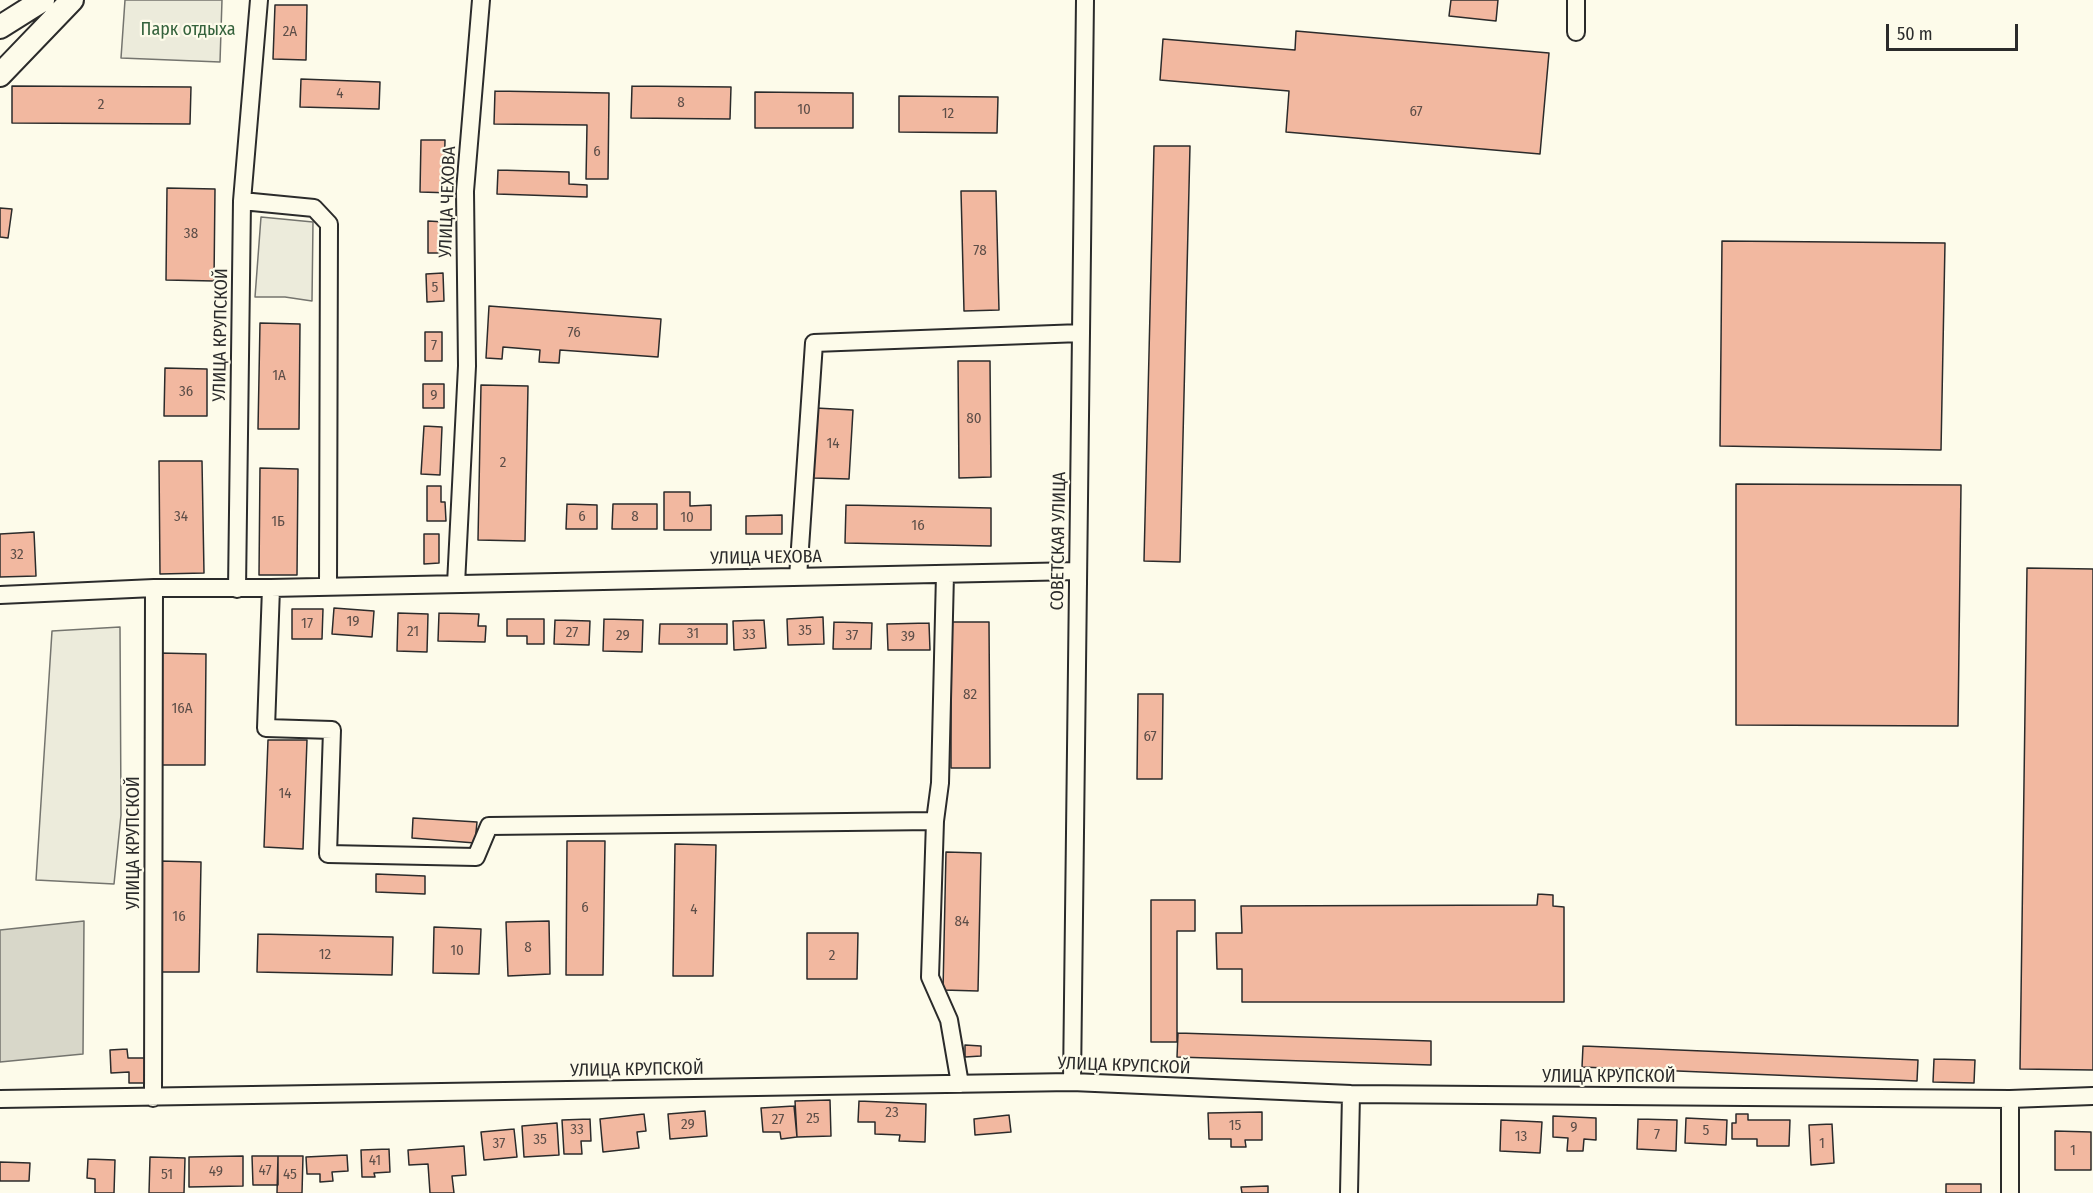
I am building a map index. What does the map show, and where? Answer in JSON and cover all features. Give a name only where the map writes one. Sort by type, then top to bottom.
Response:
[{"type":"main road","points":[[0,27],[43,0]]},
{"type":"main road","points":[[0,75],[72,0]]},
{"type":"street","name":"УЛИЦА КРУПСКОЙ","points":[[237,589],[242,201],[260,0]]},
{"type":"street","name":"УЛИЦА ЧЕХОВА","points":[[456,584],[467,366],[465,191],[481,0]]},
{"type":"street","name":"СОВЕТСКАЯ УЛИЦА","points":[[1072,1082],[1085,0]]},
{"type":"street","points":[[1576,0],[1576,32]]},
{"type":"street","points":[[242,201],[314,208],[329,224],[328,587]]},
{"type":"street","points":[[798,577],[814,343],[1081,333]]},
{"type":"street","name":"УЛИЦА ЧЕХОВА","points":[[237,589],[1078,571]]},
{"type":"street","points":[[945,574],[940,783],[935,821],[930,977],[949,1020],[960,1084]]},
{"type":"street","name":"УЛИЦА КРУПСКОЙ","points":[[153,1098],[154,588]]},
{"type":"street","points":[[0,595],[154,588],[237,589]]},
{"type":"street","points":[[271,588],[266,728],[332,730],[328,854],[476,857],[489,826],[935,821]]},
{"type":"street","name":"УЛИЦА КРУПСКОЙ","points":[[0,1099],[1072,1082],[1351,1094],[2010,1099],[2093,1096]]},
{"type":"street","points":[[1349,1193],[1351,1094]]},
{"type":"street","points":[[2010,1099],[2010,1193]]},
{"type":"green space","name":"Парк отдыха","points":[[125,0],[222,0],[220,62],[121,58]]},
{"type":"green space","points":[[261,217],[313,222],[312,301],[285,297],[255,297]]},
{"type":"green space","points":[[120,627],[121,815],[114,884],[36,880],[52,631]]},
{"type":"shaded area","points":[[84,921],[83,1054],[0,1062],[0,930]]},
{"type":"building","points":[[1451,0],[1498,0],[1496,21],[1449,16]]},
{"type":"building","points":[[275,5],[307,5],[306,60],[273,59]]},
{"type":"building","points":[[1296,31],[1549,53],[1540,154],[1286,132],[1289,91],[1160,80],[1163,39],[1295,50]]},
{"type":"building","points":[[301,79],[380,82],[379,109],[300,107]]},
{"type":"building","points":[[12,86],[191,87],[190,124],[12,123]]},
{"type":"building","points":[[632,86],[731,87],[730,119],[631,118]]},
{"type":"building","points":[[495,91],[609,93],[608,179],[586,179],[587,125],[494,124]]},
{"type":"building","points":[[755,92],[853,93],[853,128],[755,128]]},
{"type":"building","points":[[899,96],[998,97],[997,133],[899,132]]},
{"type":"building","points":[[421,140],[445,140],[444,179],[453,179],[453,193],[420,192]]},
{"type":"building","points":[[1154,146],[1190,146],[1180,562],[1144,561]]},
{"type":"building","points":[[498,170],[569,172],[569,184],[587,185],[587,197],[497,194]]},
{"type":"building","points":[[167,188],[215,189],[214,281],[166,280]]},
{"type":"building","points":[[961,191],[996,191],[999,310],[964,311]]},
{"type":"building","points":[[0,208],[12,209],[8,238],[0,237]]},
{"type":"building","points":[[428,221],[445,222],[444,253],[428,253]]},
{"type":"building","points":[[1722,241],[1945,243],[1941,450],[1720,446]]},
{"type":"building","points":[[443,273],[444,301],[427,302],[426,274]]},
{"type":"building","points":[[489,306],[661,319],[658,357],[560,350],[559,363],[539,362],[540,350],[503,347],[502,359],[486,358]]},
{"type":"building","points":[[260,323],[300,324],[299,429],[258,429]]},
{"type":"building","points":[[425,332],[442,332],[442,361],[425,361]]},
{"type":"building","points":[[958,361],[990,361],[991,477],[959,478]]},
{"type":"building","points":[[165,368],[207,369],[207,416],[164,416]]},
{"type":"building","points":[[423,384],[444,384],[444,408],[423,408]]},
{"type":"building","points":[[481,385],[528,386],[525,541],[478,540]]},
{"type":"building","points":[[816,408],[853,410],[849,479],[813,478]]},
{"type":"building","points":[[424,426],[442,427],[440,475],[421,474]]},
{"type":"building","points":[[159,461],[202,461],[204,573],[160,574]]},
{"type":"building","points":[[260,468],[298,469],[297,575],[259,575]]},
{"type":"building","points":[[1736,484],[1961,485],[1958,726],[1736,725]]},
{"type":"building","points":[[427,486],[441,486],[441,502],[445,502],[446,521],[427,521]]},
{"type":"building","points":[[664,492],[690,492],[690,506],[711,505],[711,530],[664,530]]},
{"type":"building","points":[[567,504],[597,505],[597,529],[566,529]]},
{"type":"building","points":[[613,504],[657,504],[657,529],[612,529]]},
{"type":"building","points":[[846,505],[991,508],[991,546],[845,543]]},
{"type":"building","points":[[782,515],[782,534],[746,534],[746,516]]},
{"type":"building","points":[[34,532],[36,576],[0,577],[0,534]]},
{"type":"building","points":[[424,534],[439,534],[439,563],[424,564]]},
{"type":"building","points":[[2027,568],[2093,569],[2093,1070],[2020,1069]]},
{"type":"building","points":[[334,608],[374,611],[372,637],[332,634]]},
{"type":"building","points":[[292,609],[323,609],[322,639],[292,639]]},
{"type":"building","points":[[398,613],[428,614],[427,652],[397,651]]},
{"type":"building","points":[[439,613],[479,614],[478,626],[486,626],[485,642],[438,641]]},
{"type":"building","points":[[823,617],[824,644],[788,645],[787,619]]},
{"type":"building","points":[[507,619],[544,619],[544,644],[527,644],[527,636],[507,636]]},
{"type":"building","points":[[604,619],[643,620],[642,652],[603,651]]},
{"type":"building","points":[[555,620],[590,621],[589,645],[554,644]]},
{"type":"building","points":[[764,620],[766,648],[734,650],[733,621]]},
{"type":"building","points":[[834,622],[872,623],[871,649],[833,649]]},
{"type":"building","points":[[951,622],[989,622],[990,768],[951,768]]},
{"type":"building","points":[[929,623],[930,650],[888,650],[887,624]]},
{"type":"building","points":[[660,624],[727,624],[727,644],[659,644]]},
{"type":"building","points":[[159,653],[206,654],[205,765],[158,765]]},
{"type":"building","points":[[1138,694],[1163,694],[1162,779],[1137,779]]},
{"type":"building","points":[[268,740],[307,740],[303,849],[264,847]]},
{"type":"building","points":[[413,818],[477,822],[475,843],[412,838]]},
{"type":"building","points":[[567,841],[605,841],[603,975],[566,975]]},
{"type":"building","points":[[675,844],[716,845],[713,976],[673,976]]},
{"type":"building","points":[[946,852],[981,853],[978,991],[943,990]]},
{"type":"building","points":[[160,861],[201,862],[199,972],[158,972]]},
{"type":"building","points":[[376,874],[425,876],[425,894],[376,892]]},
{"type":"building","points":[[1538,894],[1553,895],[1553,906],[1564,907],[1564,1002],[1242,1002],[1242,969],[1217,969],[1216,933],[1242,933],[1241,906],[1537,905]]},
{"type":"building","points":[[1151,900],[1195,900],[1195,931],[1177,931],[1177,1042],[1151,1042]]},
{"type":"building","points":[[549,921],[550,974],[508,976],[506,922]]},
{"type":"building","points":[[434,927],[481,929],[479,974],[433,973]]},
{"type":"building","points":[[807,933],[858,933],[857,979],[807,979]]},
{"type":"building","points":[[258,934],[393,937],[392,975],[257,972]]},
{"type":"building","points":[[1178,1033],[1431,1041],[1431,1065],[1177,1057]]},
{"type":"building","points":[[965,1045],[981,1046],[981,1056],[965,1057]]},
{"type":"building","points":[[1583,1046],[1918,1060],[1917,1081],[1582,1067]]},
{"type":"building","points":[[127,1049],[128,1058],[145,1058],[146,1083],[129,1083],[129,1072],[111,1073],[110,1050]]},
{"type":"building","points":[[1934,1059],[1975,1060],[1974,1083],[1933,1082]]},
{"type":"building","points":[[830,1100],[831,1136],[797,1137],[795,1101]]},
{"type":"building","points":[[859,1101],[926,1104],[925,1142],[899,1141],[900,1135],[875,1134],[875,1122],[858,1122]]},
{"type":"building","points":[[794,1106],[797,1137],[781,1139],[780,1132],[763,1132],[761,1108]]},
{"type":"building","points":[[705,1111],[707,1136],[670,1139],[668,1114]]},
{"type":"building","points":[[1262,1112],[1262,1140],[1245,1140],[1246,1147],[1231,1147],[1231,1139],[1209,1139],[1208,1113]]},
{"type":"building","points":[[644,1114],[646,1131],[637,1132],[639,1148],[603,1152],[600,1119]]},
{"type":"building","points":[[1736,1114],[1748,1114],[1748,1120],[1790,1120],[1789,1146],[1757,1146],[1757,1139],[1732,1139],[1732,1123],[1736,1123]]},
{"type":"building","points":[[1009,1115],[1011,1132],[975,1135],[974,1119]]},
{"type":"building","points":[[1553,1116],[1596,1118],[1596,1140],[1584,1139],[1583,1151],[1567,1151],[1568,1138],[1553,1137]]},
{"type":"building","points":[[1686,1118],[1727,1120],[1726,1145],[1685,1143]]},
{"type":"building","points":[[590,1119],[591,1141],[581,1141],[582,1154],[564,1154],[562,1120]]},
{"type":"building","points":[[1638,1119],[1677,1120],[1676,1151],[1637,1149]]},
{"type":"building","points":[[1501,1120],[1542,1122],[1540,1153],[1500,1151]]},
{"type":"building","points":[[557,1123],[559,1155],[524,1157],[522,1126]]},
{"type":"building","points":[[1832,1124],[1834,1163],[1811,1165],[1809,1125]]},
{"type":"building","points":[[514,1129],[517,1157],[484,1160],[481,1132]]},
{"type":"building","points":[[2055,1131],[2091,1132],[2091,1170],[2055,1170]]},
{"type":"building","points":[[464,1146],[466,1175],[452,1176],[454,1193],[430,1193],[428,1164],[409,1165],[408,1150]]},
{"type":"building","points":[[389,1149],[390,1172],[374,1173],[375,1177],[362,1177],[361,1150]]},
{"type":"building","points":[[347,1155],[348,1171],[332,1172],[333,1181],[320,1182],[320,1174],[307,1174],[306,1157]]},
{"type":"building","points":[[243,1156],[243,1186],[189,1187],[189,1157]]},
{"type":"building","points":[[252,1156],[278,1156],[278,1185],[253,1185]]},
{"type":"building","points":[[278,1156],[303,1156],[302,1193],[277,1193]]},
{"type":"building","points":[[150,1157],[185,1158],[184,1193],[149,1193]]},
{"type":"building","points":[[88,1159],[115,1160],[114,1193],[95,1193],[95,1179],[87,1178]]},
{"type":"building","points":[[0,1162],[30,1163],[29,1181],[0,1181]]},
{"type":"building","points":[[1946,1184],[1981,1184],[1981,1193],[1946,1193]]},
{"type":"building","points":[[1268,1186],[1268,1193],[1242,1193],[1241,1187]]}]
